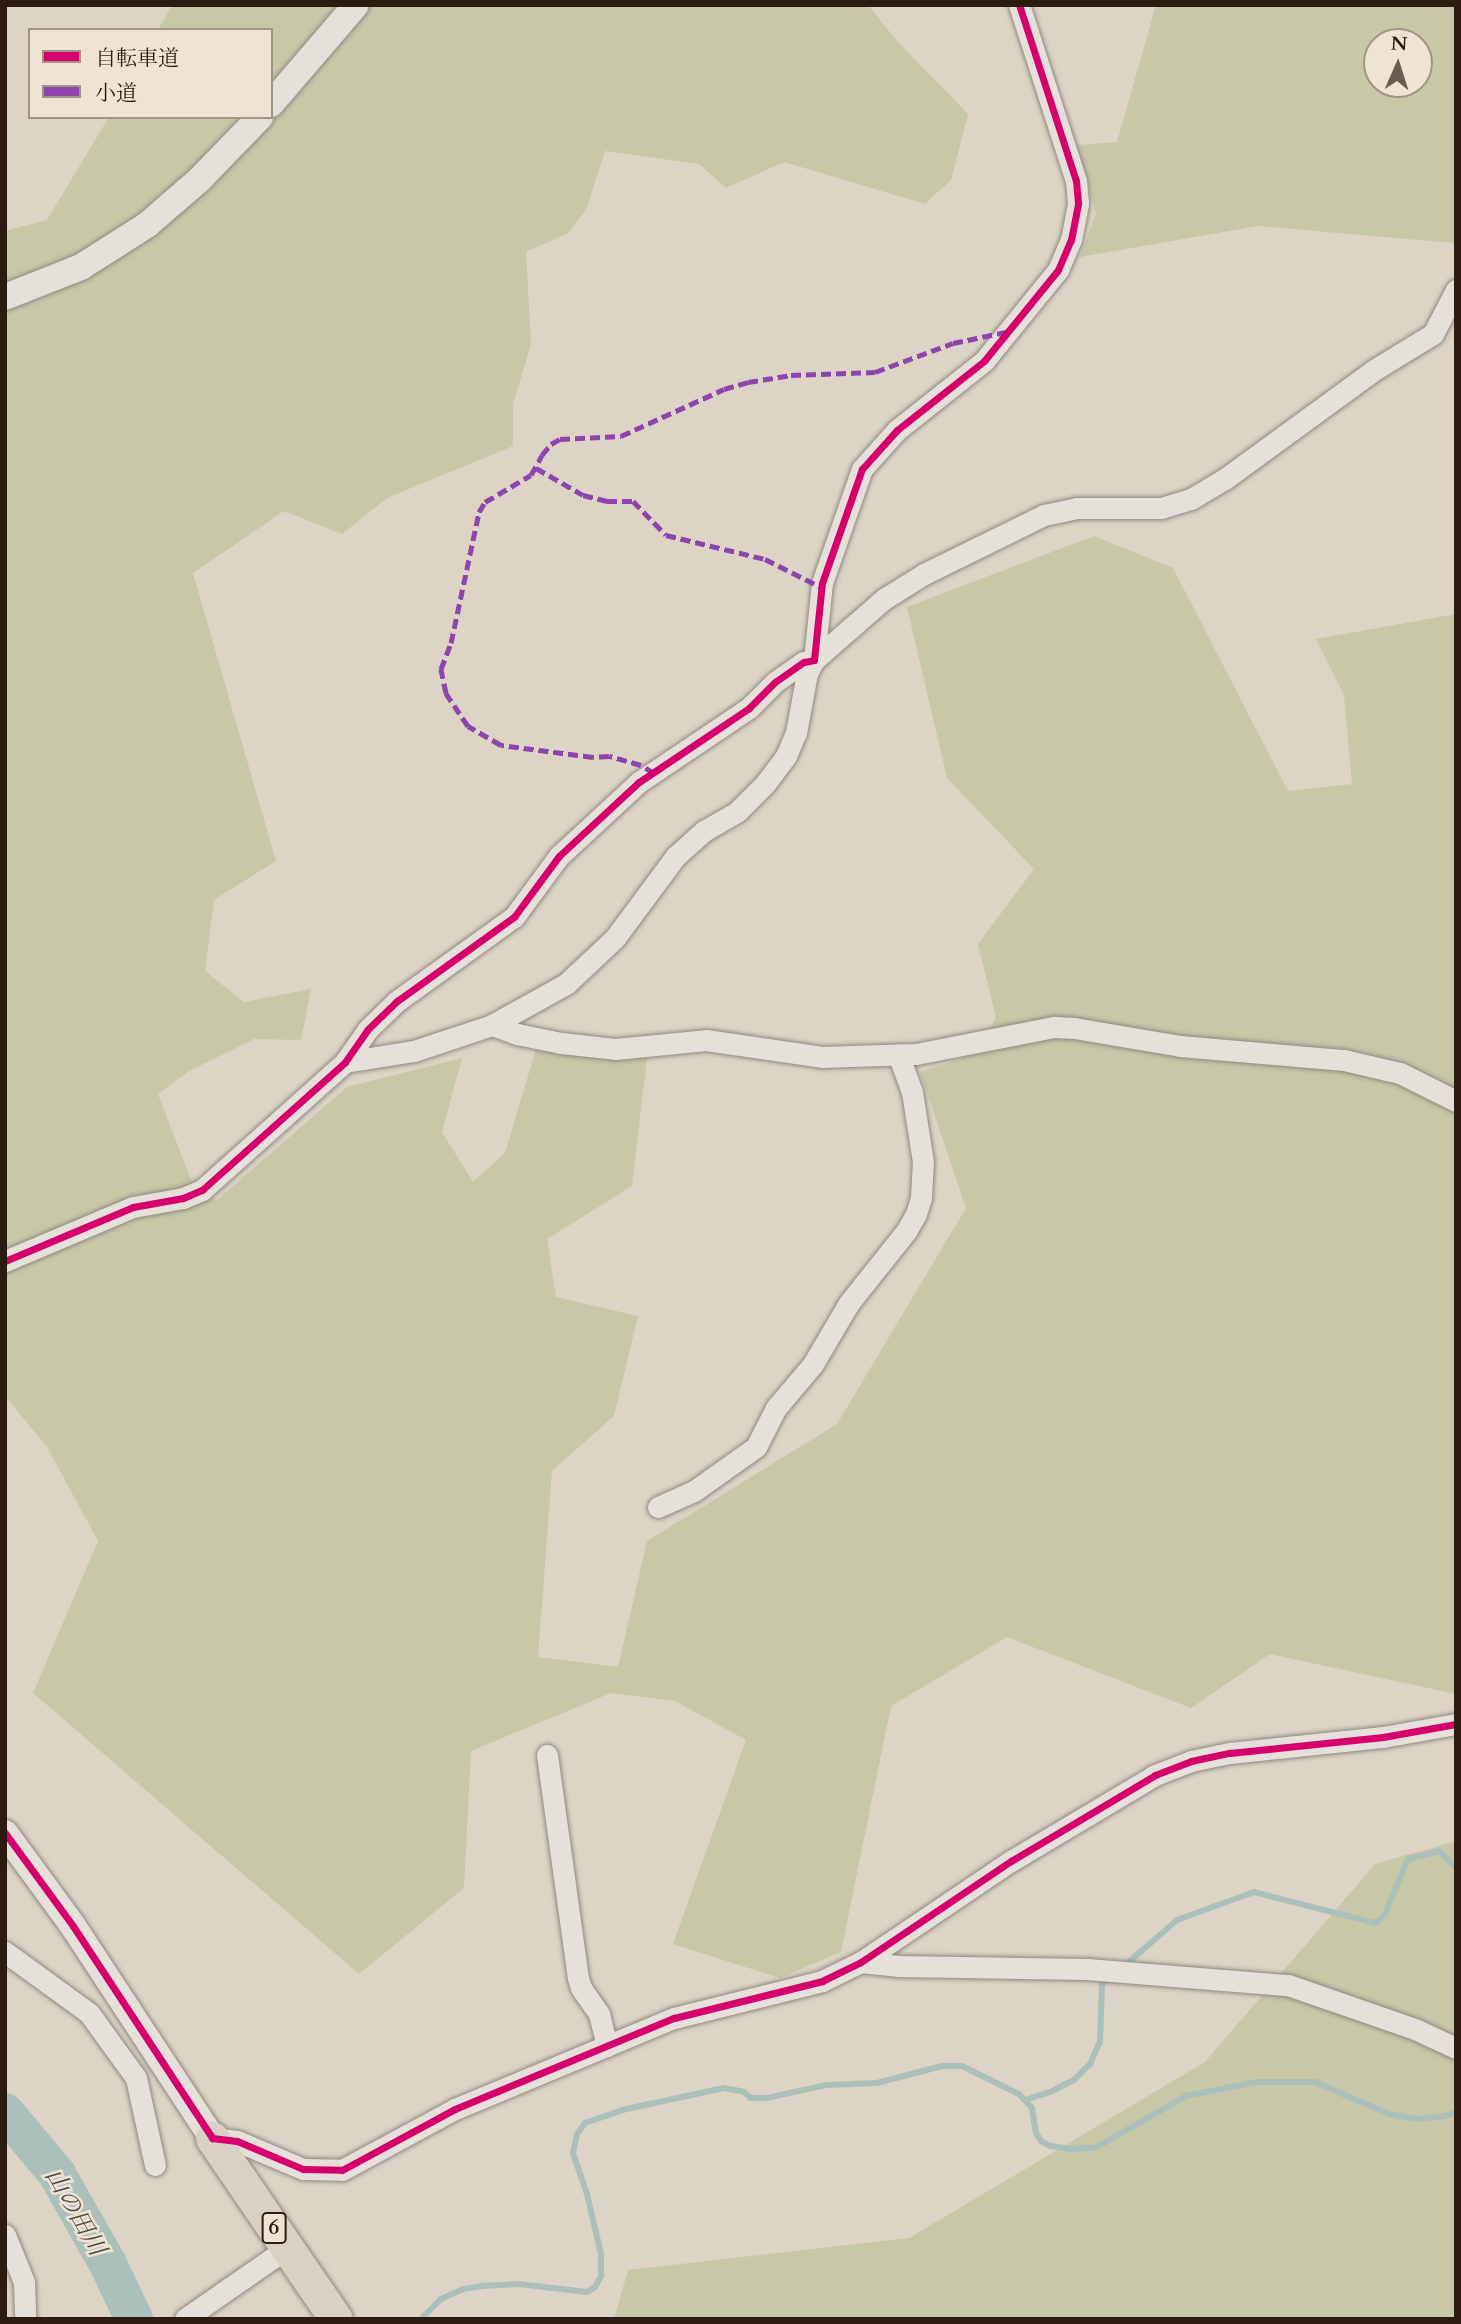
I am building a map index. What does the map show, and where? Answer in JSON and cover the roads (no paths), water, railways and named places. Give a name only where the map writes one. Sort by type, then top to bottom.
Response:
[{"type":"main road","name":"6","points":[[212,2138],[336,2319]]},
{"type":"street","points":[[273,102],[356,5]]},
{"type":"street","points":[[814,660],[822,583],[862,469],[897,430],[984,361],[1058,270],[1071,240],[1078,203],[1076,181],[1019,5]]},
{"type":"street","points":[[5,297],[81,267],[147,225],[199,180],[258,119]]},
{"type":"street","points":[[345,1062],[414,1051],[492,1025],[566,984],[615,938],[676,856],[704,831],[738,811],[765,784],[786,756],[796,733],[807,673],[814,660],[884,599],[923,574],[1044,515],[1077,508],[1161,508],[1191,499],[1226,478],[1374,370],[1433,334],[1456,290]]},
{"type":"street","points":[[5,1261],[133,1207],[183,1198],[202,1190],[345,1062],[367,1030],[397,1001],[514,917],[559,856],[639,782],[749,708],[775,682],[804,662],[814,660]]},
{"type":"street","points":[[492,1025],[517,1034],[561,1043],[615,1049],[706,1040],[822,1057],[916,1054],[1054,1027],[1074,1028],[1180,1046],[1344,1060],[1401,1073],[1456,1101]]},
{"type":"street","points":[[658,1507],[694,1491],[756,1447],[776,1408],[813,1364],[849,1303],[907,1230],[916,1214],[921,1198],[923,1163],[912,1092],[898,1054]]},
{"type":"street","points":[[5,1833],[73,1926],[212,2138],[237,2141],[303,2169],[342,2170],[455,2109],[674,2018],[822,1981],[861,1962],[1012,1861],[1155,1775],[1191,1761],[1230,1753],[1383,1737],[1456,1724]]},
{"type":"street","points":[[547,1755],[578,1978],[581,1989],[599,2014],[607,2046]]},
{"type":"street","points":[[5,1952],[89,2013],[136,2078],[155,2165]]},
{"type":"street","points":[[861,1962],[897,1966],[1087,1969],[1287,1985],[1415,2029],[1456,2048]]},
{"type":"street","points":[[5,2235],[24,2282],[25,2319]]},
{"type":"street","points":[[185,2319],[288,2248]]},
{"type":"waterway","points":[[1123,1967],[1177,1920],[1254,1892],[1375,1923],[1384,1916],[1408,1859],[1439,1851],[1456,1868]]},
{"type":"waterway","points":[[1025,2100],[1074,2080],[1090,2064],[1100,2042],[1102,1984],[1112,1976]]},
{"type":"waterway","points":[[421,2319],[441,2299],[463,2289],[519,2284],[587,2292],[595,2287],[601,2276],[601,2254],[587,2194],[573,2153],[577,2134],[585,2123],[622,2110],[724,2088],[744,2092],[751,2098],[767,2098],[826,2085],[877,2083],[942,2066],[962,2066],[1019,2094],[1032,2108],[1036,2133],[1041,2141],[1050,2146],[1071,2149],[1097,2147],[1186,2096],[1257,2082],[1315,2082],[1389,2114],[1416,2119],[1456,2112]]},
{"type":"waterway","name":"山の田川","points":[[5,2112],[57,2174],[108,2264],[134,2319]]}]
